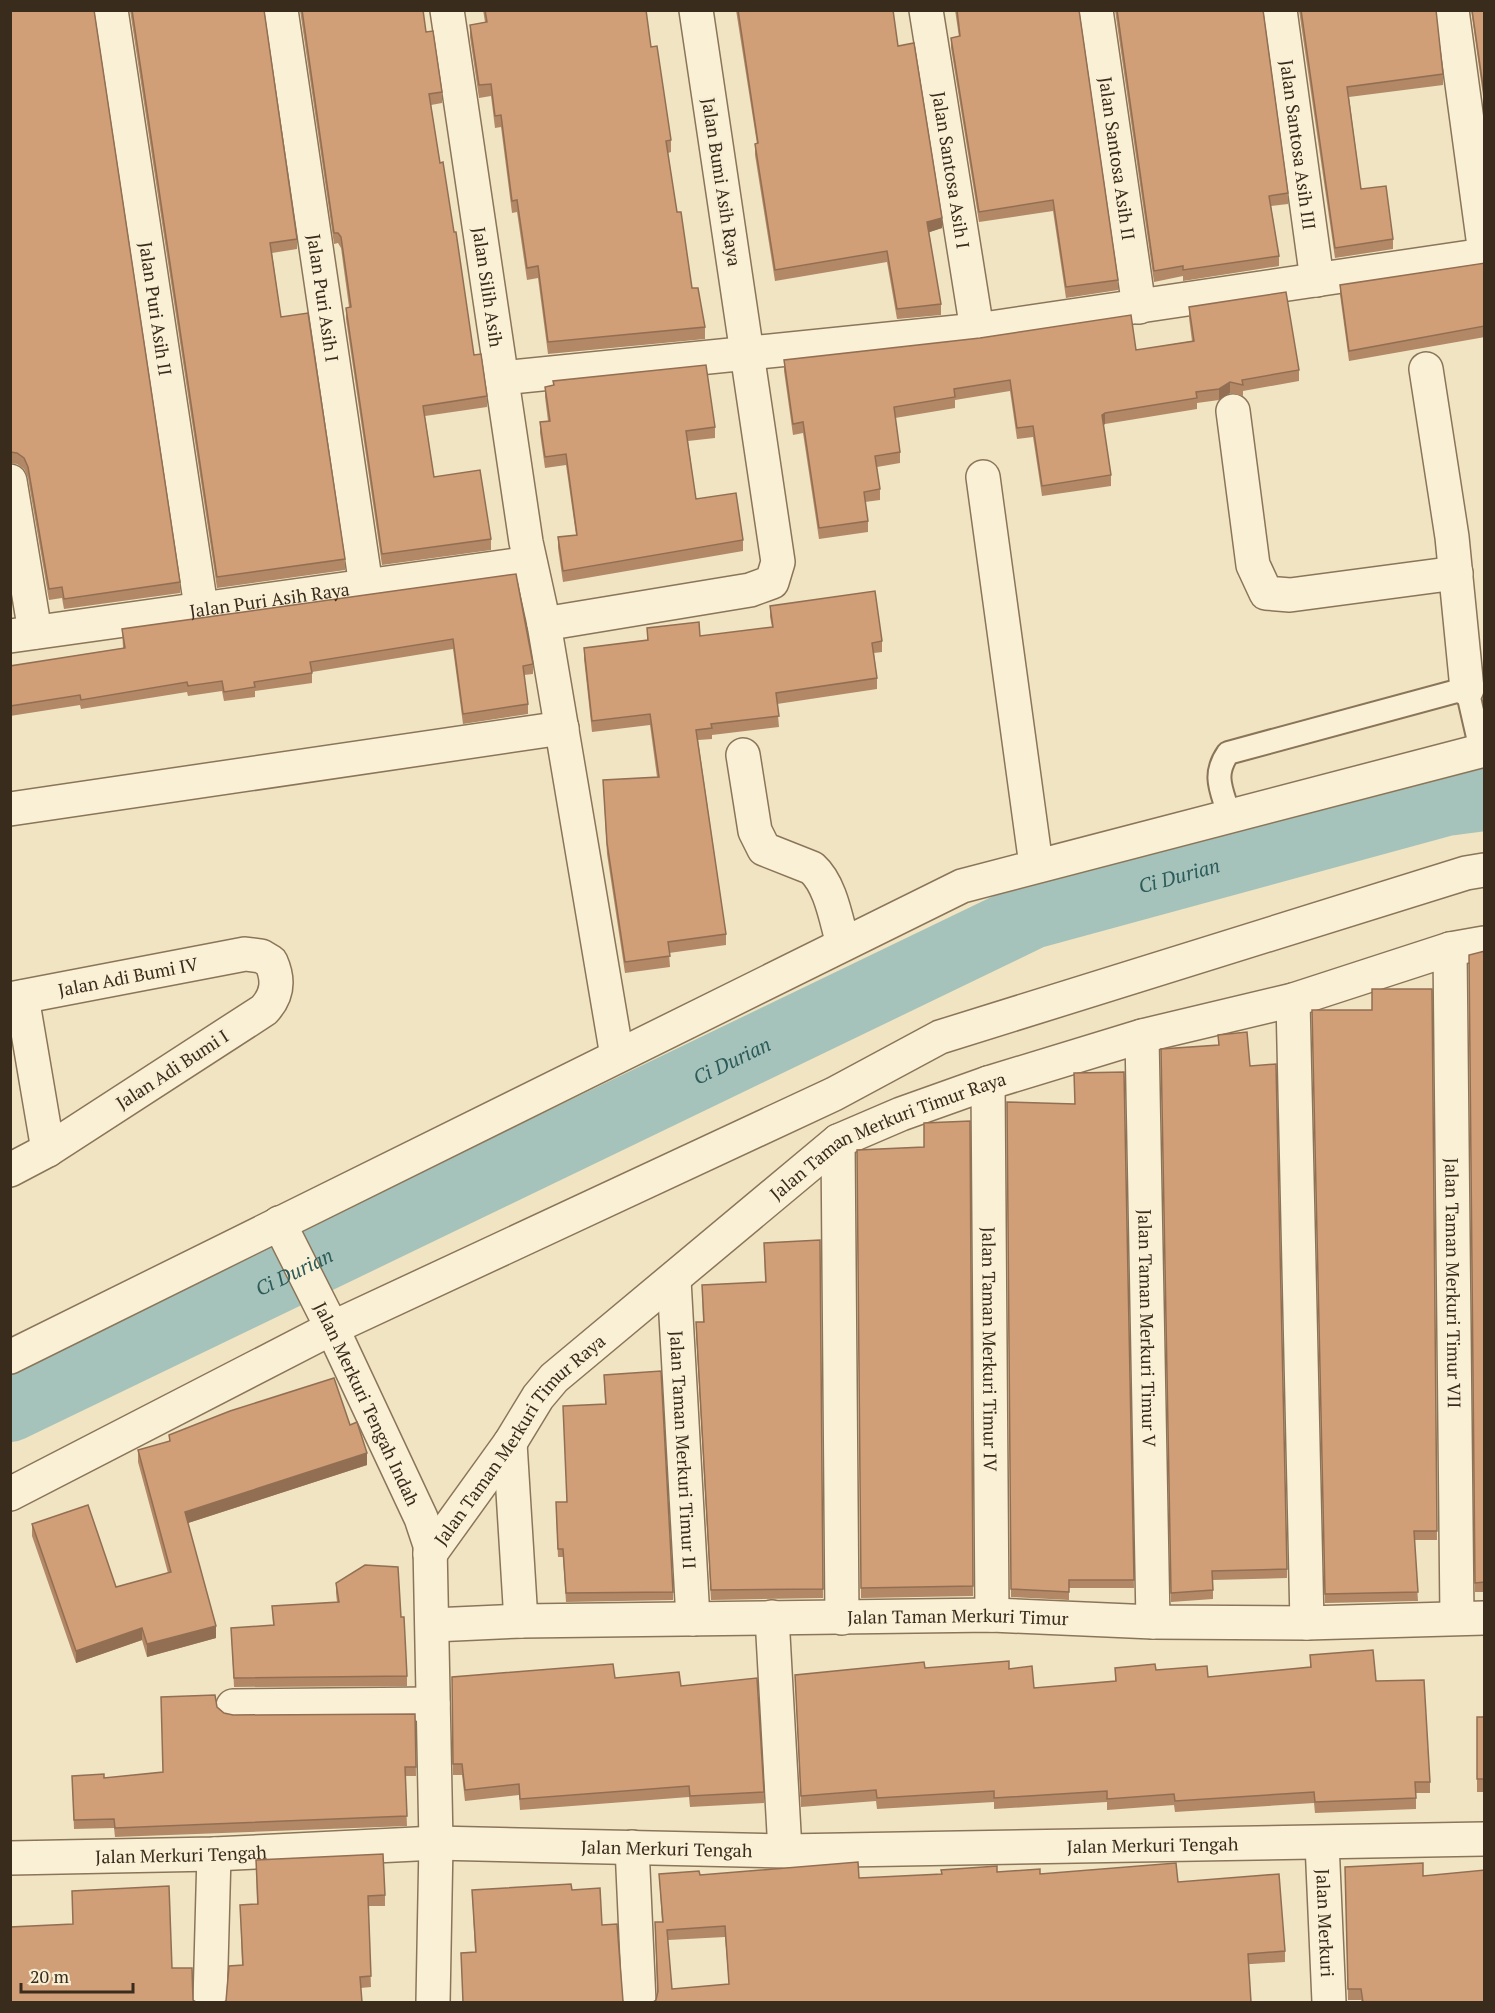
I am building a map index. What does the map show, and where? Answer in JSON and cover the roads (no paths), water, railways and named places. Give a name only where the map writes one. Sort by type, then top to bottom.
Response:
[{"type":"street","name":"Jalan Puri Asih II","points":[[111,10],[201,607]]},
{"type":"street","name":"Jalan Puri Asih I","points":[[281,10],[366,586]]},
{"type":"street","name":"Jalan Silih Asih","points":[[447,10],[530,563],[544,624],[617,1056]]},
{"type":"street","name":"Jalan Bumi Asih Raya","points":[[544,624],[750,590],[772,582],[778,562],[696,10]]},
{"type":"street","name":"Jalan Santosa Asih I","points":[[926,10],[977,330]]},
{"type":"street","name":"Jalan Santosa Asih II","points":[[1096,10],[1139,307]]},
{"type":"street","name":"Jalan Santosa Asih III","points":[[1280,10],[1317,279]]},
{"type":"street","points":[[1452,10],[1485,246]]},
{"type":"street","points":[[502,378],[977,330],[1485,255]]},
{"type":"street","points":[[1426,369],[1455,573],[1467,689]]},
{"type":"street","points":[[1233,411],[1253,565],[1266,593],[1290,595],[1455,573]]},
{"type":"street","points":[[983,477],[1036,865]]},
{"type":"street","points":[[10,481],[23,634]]},
{"type":"street","name":"Jalan Puri Asih Raya","points":[[23,634],[201,607],[530,563]]},
{"type":"street","points":[[10,809],[562,728]]},
{"type":"street","points":[[10,1357],[962,886],[1483,750]]},
{"type":"street","points":[[743,755],[755,831],[760,842],[764,849],[812,868],[818,873],[828,894],[843,944]]},
{"type":"street","points":[[10,1494],[329,1322],[834,1094],[940,1037],[1432,884],[1485,870]]},
{"type":"street","name":"Jalan Taman Merkuri Timur Raya","points":[[430,1554],[510,1443],[538,1396],[554,1378],[838,1141],[902,1114],[988,1083],[1142,1036],[1293,1000],[1450,949],[1485,943]]},
{"type":"street","name":"Jalan Taman Merkuri Timur VII","points":[[1450,949],[1471,1618]]},
{"type":"street","name":"Jalan Adi Bumi IV","points":[[16,998],[245,954]]},
{"type":"street","name":"Jalan Adi Bumi I","points":[[10,1170],[48,1150],[271,1002],[277,984],[271,962],[261,956],[245,954]]},
{"type":"street","points":[[16,998],[48,1150]]},
{"type":"street","points":[[1293,1000],[1307,1623]]},
{"type":"street","name":"Jalan Taman Merkuri Timur V","points":[[1142,1036],[1153,1622]]},
{"type":"street","name":"Jalan Taman Merkuri Timur IV","points":[[988,1083],[992,1615]]},
{"type":"street","points":[[838,1141],[842,1618]]},
{"type":"street","name":"Jalan Merkuri Tengah Indah","points":[[279,1223],[329,1322],[421,1518],[430,1554],[436,1843],[433,2002]]},
{"type":"street","name":"Jalan Taman Merkuri Timur II","points":[[674,1280],[693,1619]]},
{"type":"street","points":[[510,1443],[521,1621]]},
{"type":"street","name":"Jalan Taman Merkuri Timur","points":[[433,1625],[521,1621],[992,1615],[1153,1622],[1307,1623],[1471,1618]]},
{"type":"street","points":[[772,1617],[785,1851]]},
{"type":"street","points":[[233,1706],[433,1704]]},
{"type":"street","name":"Jalan Merkuri Tengah","points":[[10,1858],[214,1854],[436,1843],[785,1851],[1485,1839]]},
{"type":"street","name":"Jalan Merkuri","points":[[1322,1843],[1329,2002]]},
{"type":"street","points":[[632,1847],[639,2002]]},
{"type":"street","points":[[210,2002],[214,1854]]},
{"type":"lane","points":[[1229,815],[1219,779],[1219,765],[1228,753],[1467,689],[1483,750]]},
{"type":"waterway","name":"Ci Durian","points":[[10,1408],[1032,915],[1446,802],[1484,797]]}]
